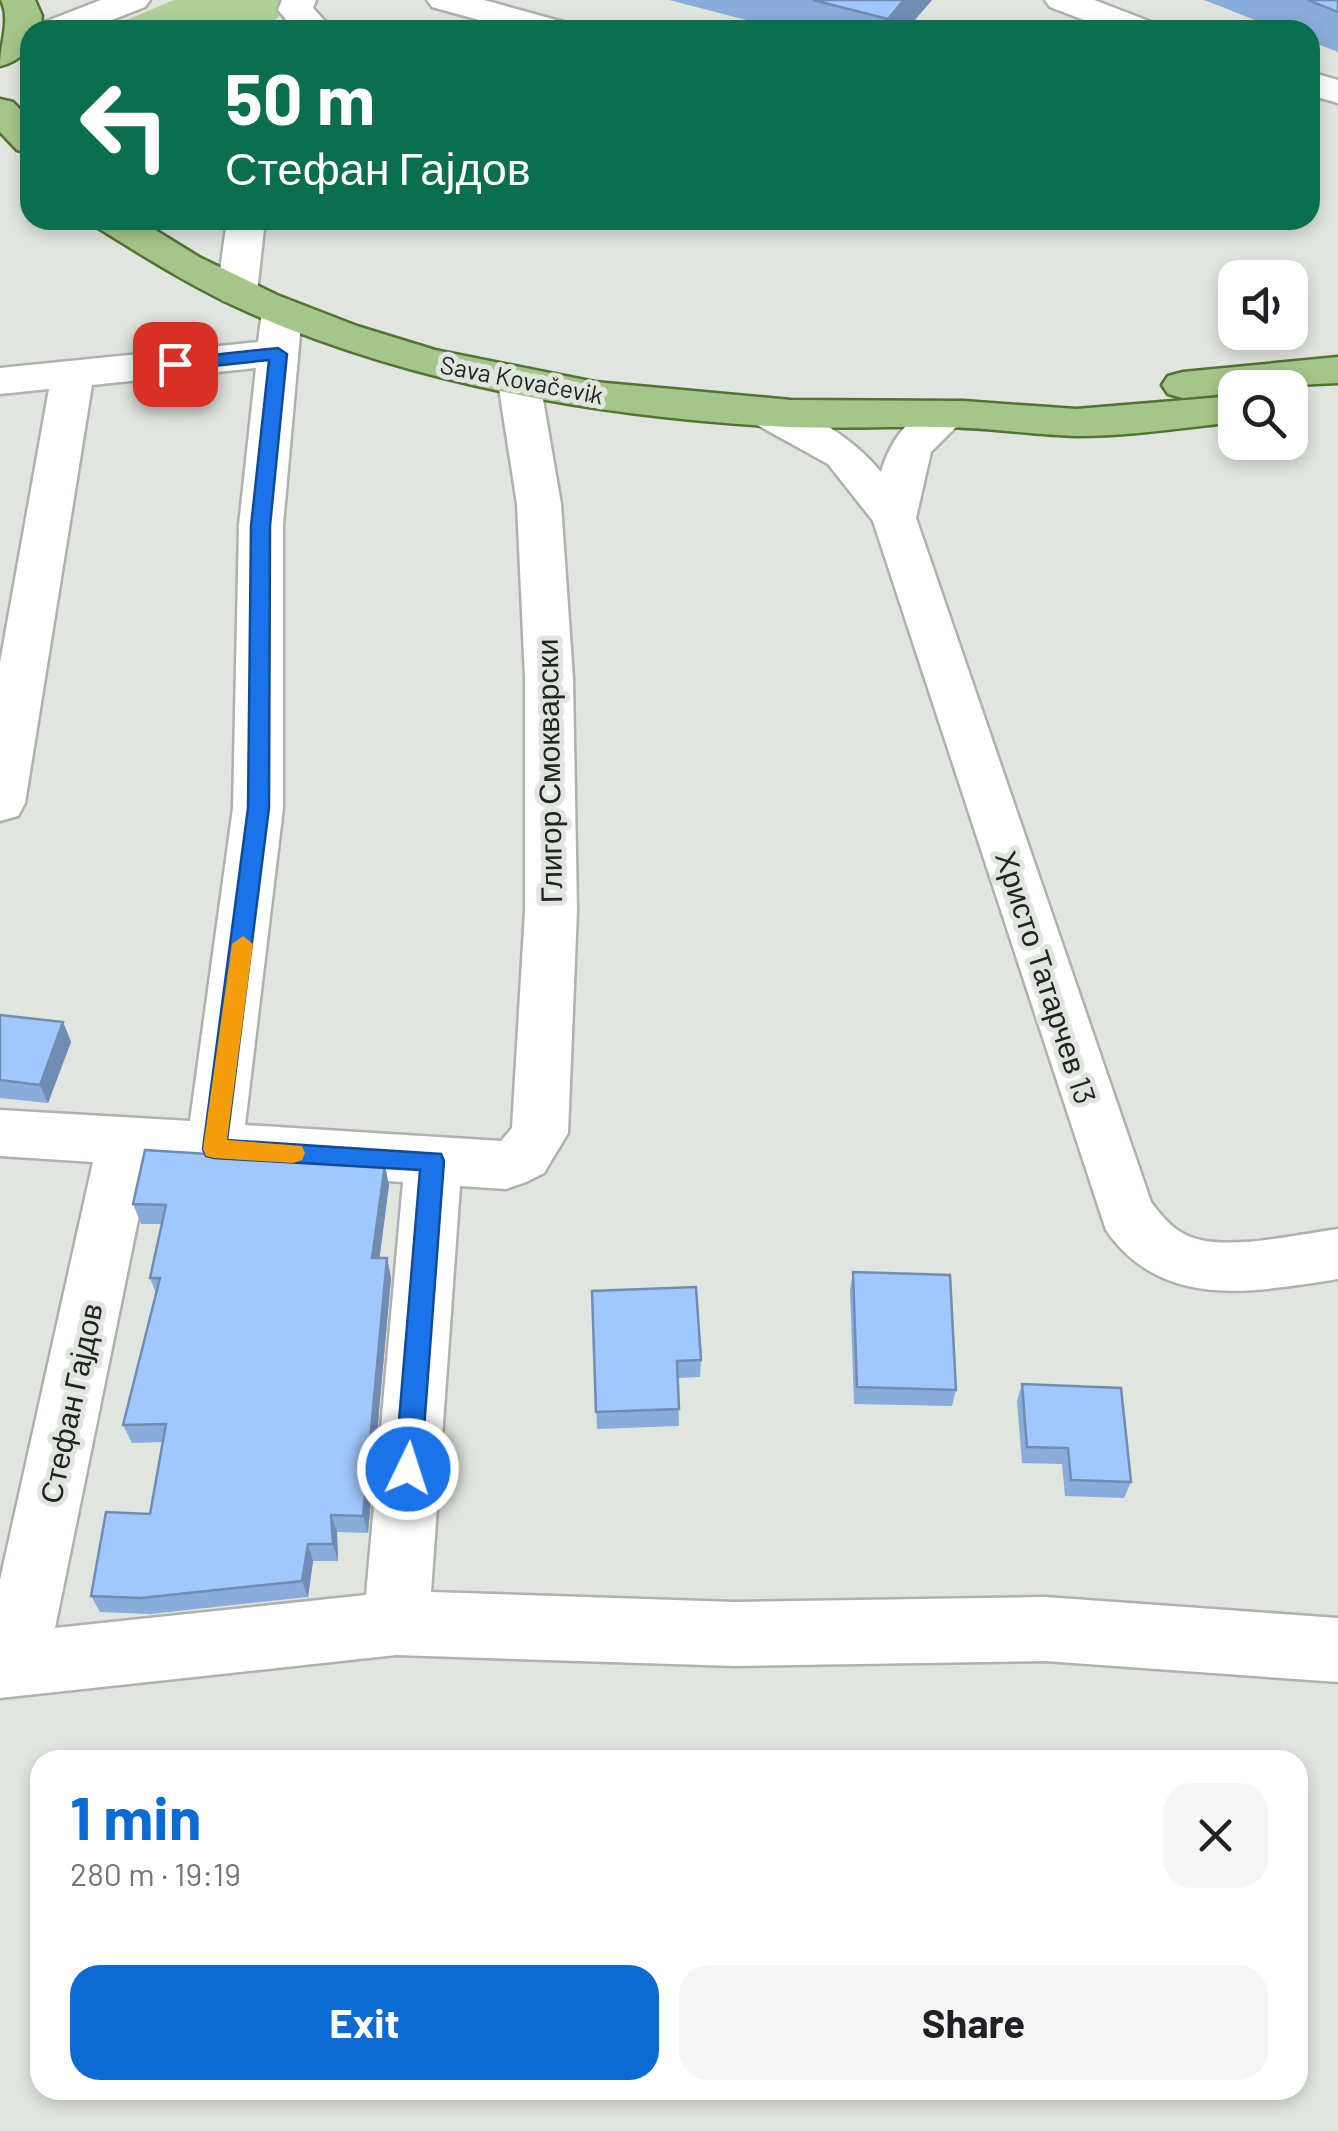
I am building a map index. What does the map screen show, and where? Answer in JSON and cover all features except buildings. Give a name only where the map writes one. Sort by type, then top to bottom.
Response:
[{"type":"main road","points":[[0,110],[20,131]]},
{"type":"main road","name":"Sava Kovačeviḱ","points":[[126,230],[237,292],[280,333],[386,349],[519,382],[767,412],[955,414],[1089,422],[1218,411]]},
{"type":"main road","name":"Sava Kovačeviḱ","points":[[955,414],[1086,394],[1338,370]]},
{"type":"main road","points":[[1308,402],[1338,400]]},
{"type":"street","points":[[80,20],[133,0]]},
{"type":"street","points":[[444,0],[518,20]]},
{"type":"street","points":[[1062,0],[1115,20]]},
{"type":"street","points":[[237,292],[245,230]]},
{"type":"street","points":[[0,380],[72,376],[280,333],[260,526],[258,808],[214,1149]]},
{"type":"street","points":[[0,803],[72,376]]},
{"type":"street","name":"Глигор Смокварски","points":[[432,1161],[506,1165],[524,1156],[540,1134],[551,891],[549,678],[541,542],[519,382]]},
{"type":"street","name":"Христо Татарчев 13","points":[[767,412],[843,454],[894,518],[1135,1232],[1173,1257],[1208,1266],[1237,1268],[1338,1254]]},
{"type":"street","name":"Христо Татарчев 13","points":[[894,518],[903,460],[927,429],[955,414]]},
{"type":"street","points":[[0,1133],[432,1161],[396,1622]]},
{"type":"street","name":"Стефан Гајдов","points":[[7,1666],[126,1140]]},
{"type":"street","points":[[7,1666],[396,1622],[735,1634],[1045,1629],[1338,1650]]},
{"type":"green space","points":[[174,0],[279,0],[275,20],[127,20]]},
{"type":"slow traffic","points":[[243,944],[214,1149],[293,1153]]},
{"type":"route","points":[[175,364],[278,354],[260,526],[258,808],[214,1149],[432,1161],[408,1469]]}]
